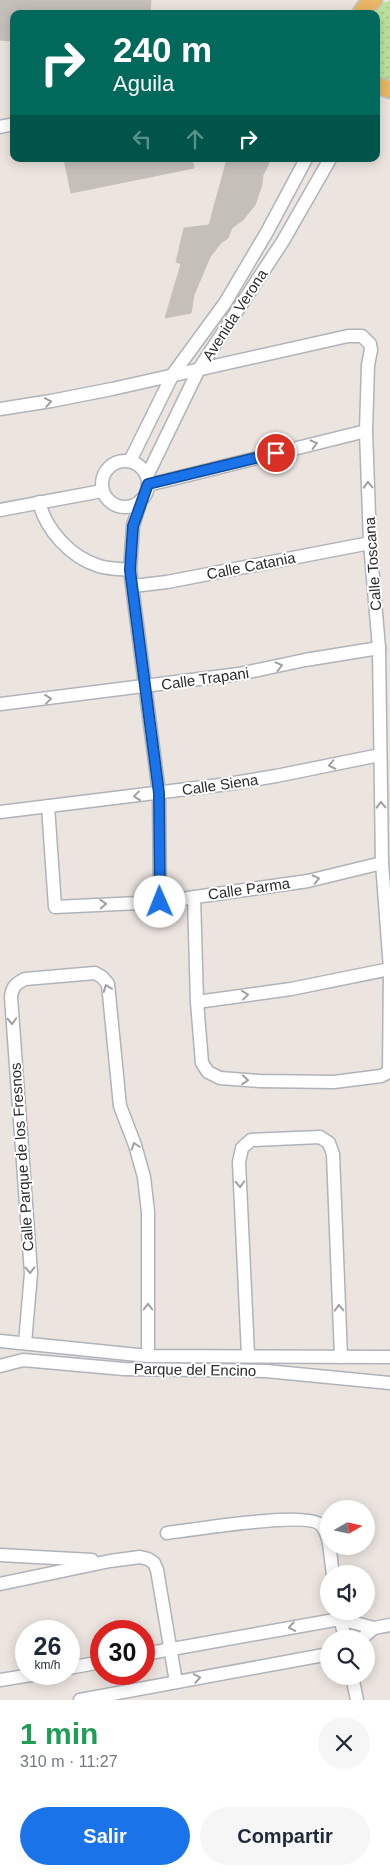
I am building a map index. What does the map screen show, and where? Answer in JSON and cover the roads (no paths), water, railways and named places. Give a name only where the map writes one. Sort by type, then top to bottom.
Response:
[{"type":"main road","points":[[363,10],[374,0]]},
{"type":"street","name":"Avenida Verona","points":[[130,460],[173,374],[225,303],[267,232],[304,162]]},
{"type":"street","name":"Avenida Verona","points":[[147,480],[199,369],[283,241],[328,162]]},
{"type":"street","points":[[267,232],[283,241]]},
{"type":"street","points":[[225,303],[238,312]]},
{"type":"street","name":"Calle Toscana","points":[[197,1002],[202,1063],[208,1072],[220,1078],[260,1081],[334,1082],[381,1076],[389,1072],[390,969],[382,863],[379,648],[370,543],[366,431],[370,344],[362,336],[348,336],[199,369]]},
{"type":"street","points":[[0,409],[51,402],[199,369]]},
{"type":"street","points":[[147,480],[366,431]]},
{"type":"street","points":[[130,460],[137,464],[147,480],[145,496],[135,505],[127,507],[112,503],[102,491],[102,477],[105,470],[116,462],[130,460]]},
{"type":"street","points":[[0,510],[102,491]]},
{"type":"street","points":[[141,500],[133,526],[130,570],[159,793],[160,902]]},
{"type":"street","points":[[39,502],[42,514],[51,529],[75,554],[97,566],[130,570]]},
{"type":"street","points":[[127,507],[133,526]]},
{"type":"street","name":"Calle Catania","points":[[133,586],[167,582],[370,543]]},
{"type":"street","name":"Calle Trapani","points":[[0,704],[239,674],[305,660],[379,648]]},
{"type":"street","name":"Calle Siena","points":[[0,812],[159,793],[276,776],[380,755]]},
{"type":"street","name":"Calle Parma","points":[[48,806],[54,907],[160,902],[308,881],[382,863]]},
{"type":"street","points":[[194,897],[197,1002],[292,990],[390,969]]},
{"type":"street","name":"Calle Parque de los Fresnos","points":[[25,1342],[31,1273],[18,1111],[12,988],[18,982],[25,979],[95,973],[102,976],[108,984],[120,1106],[135,1145],[144,1177],[148,1212],[148,1356]]},
{"type":"street","points":[[248,1356],[240,1162],[242,1148],[251,1140],[320,1137],[329,1143],[332,1154],[340,1357]]},
{"type":"street","points":[[0,1341],[25,1342],[148,1356],[390,1358]]},
{"type":"street","name":"Parque del Encino","points":[[0,1366],[23,1360],[124,1368],[266,1371],[390,1383]]},
{"type":"street","points":[[167,1533],[271,1520],[312,1520],[321,1524],[326,1533],[331,1565]]},
{"type":"street","points":[[0,1554],[110,1561]]},
{"type":"street","points":[[0,1584],[110,1561],[140,1557],[148,1559],[154,1563],[157,1570],[176,1682]]},
{"type":"street","points":[[155,1652],[320,1619]]},
{"type":"street","points":[[353,1620],[374,1628]]},
{"type":"street","points":[[372,1630],[390,1625]]},
{"type":"street","points":[[80,1700],[320,1656]]},
{"type":"street","points":[[0,1680],[15,1678]]},
{"type":"street","points":[[354,1685],[357,1700]]}]
